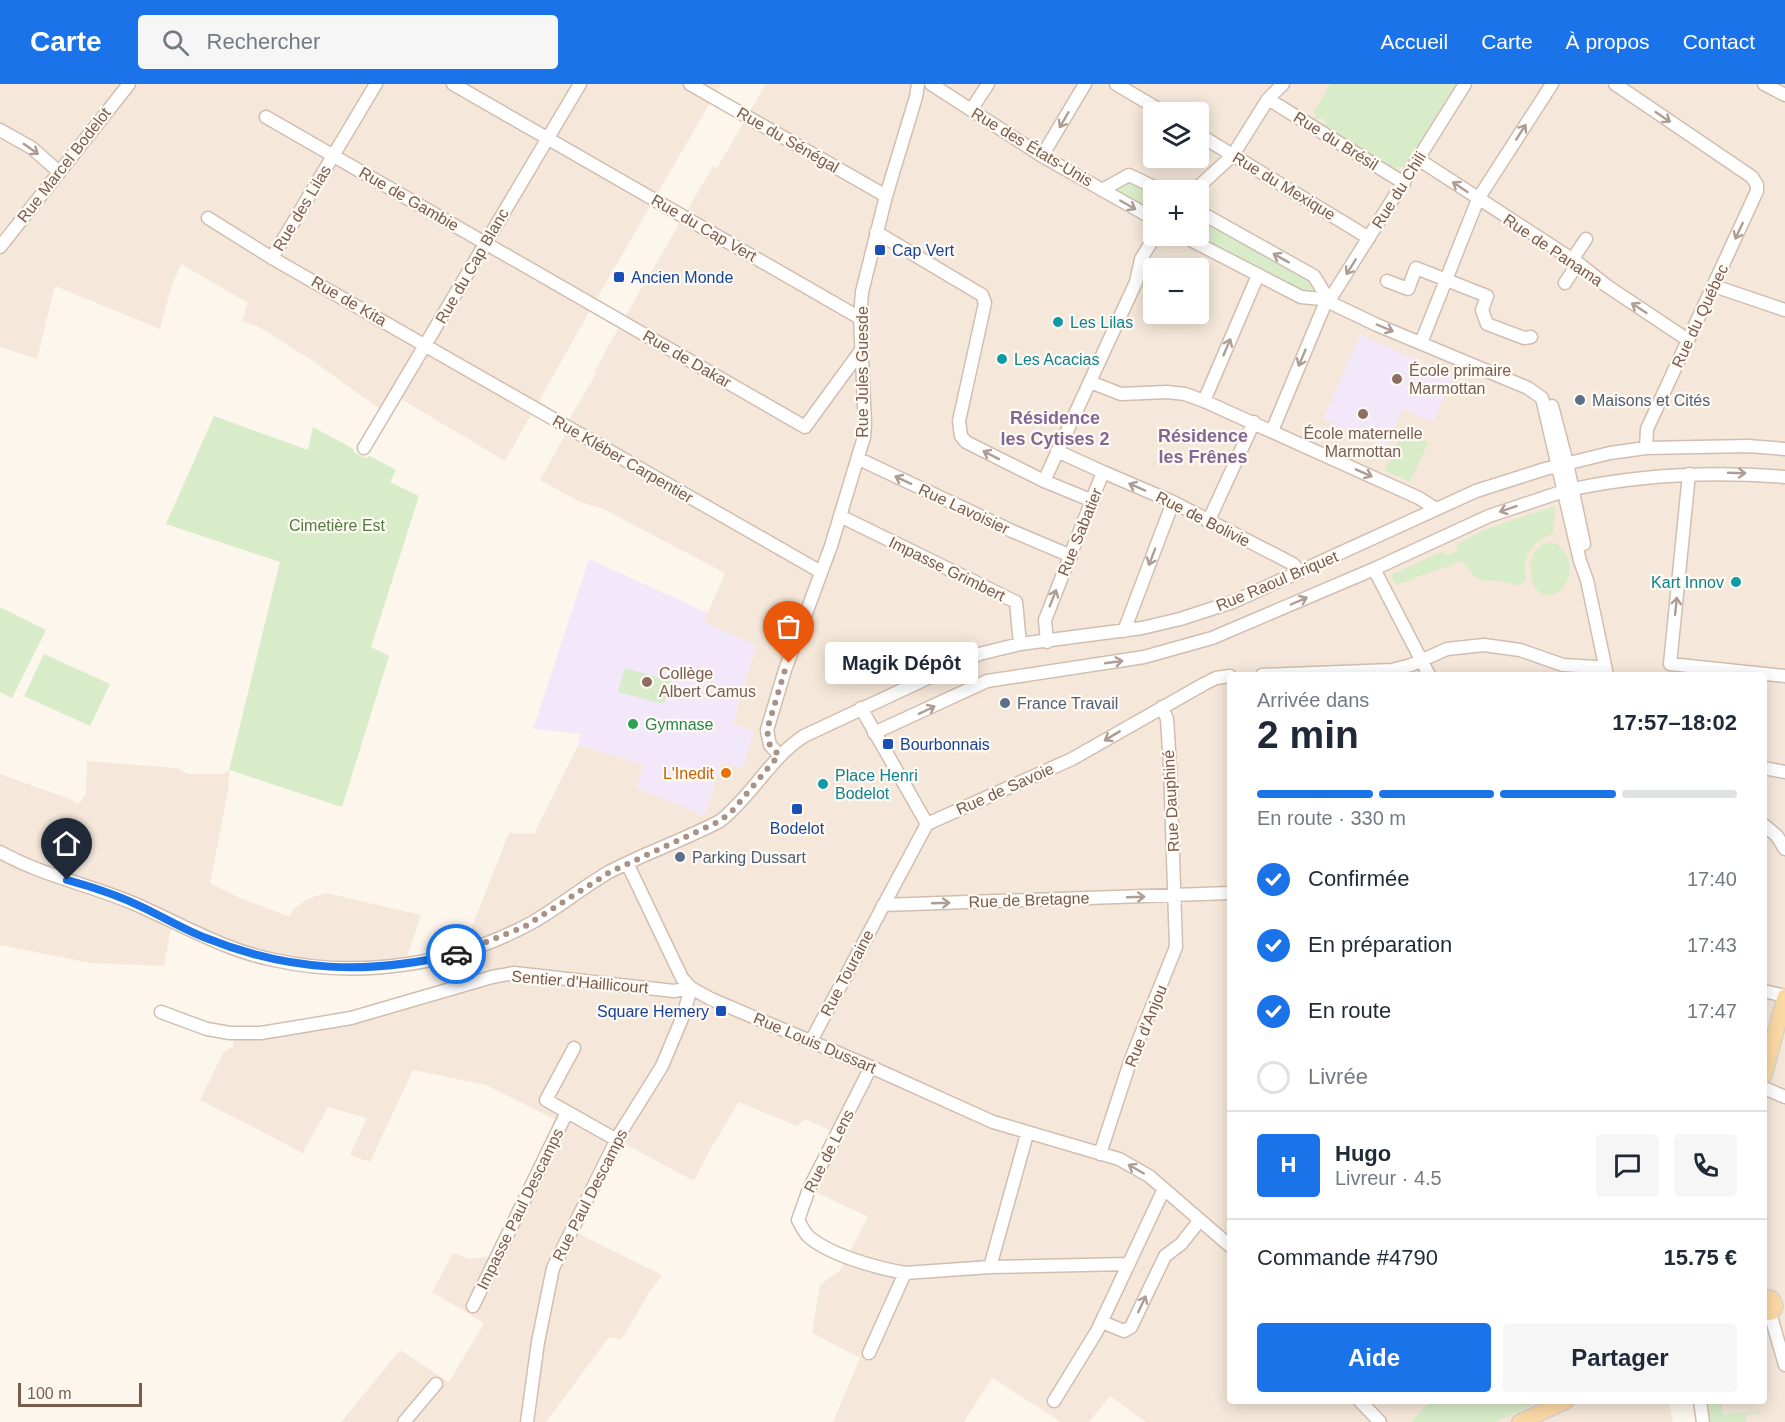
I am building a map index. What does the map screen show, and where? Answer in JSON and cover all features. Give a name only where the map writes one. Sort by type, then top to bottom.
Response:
[{"type":"main road","points":[[1767,1063],[1785,996]]},
{"type":"main road","points":[[1520,1422],[1559,1404]]},
{"type":"street","name":"Rue Marcel Bodelot","points":[[0,247],[129,84]]},
{"type":"street","name":"Rue des Lilas","points":[[208,218],[272,258],[376,84]]},
{"type":"street","name":"Rue du Cap Vert","points":[[453,84],[860,318]]},
{"type":"street","name":"Rue du Cap Blanc","points":[[364,448],[580,84]]},
{"type":"street","name":"Rue du Sénégal","points":[[690,84],[886,196]]},
{"type":"street","name":"Rue Jules Guesde","points":[[779,755],[770,746],[767,730],[785,670],[859,459],[866,423],[860,318],[863,284],[918,84]]},
{"type":"street","name":"Rue des États-Unis","points":[[931,84],[1042,156],[1143,213]]},
{"type":"street","points":[[971,110],[988,84]]},
{"type":"street","points":[[1116,84],[1146,102]]},
{"type":"street","points":[[1206,180],[1233,155],[1268,99],[1282,84]]},
{"type":"street","name":"Rue du Chili","points":[[1272,431],[1327,299],[1369,238],[1466,84]]},
{"type":"street","points":[[1421,343],[1478,199],[1552,84]]},
{"type":"street","name":"Rue du Québec","points":[[1615,84],[1752,177],[1757,185],[1757,191],[1647,429],[1646,448]]},
{"type":"street","points":[[1764,84],[1785,95]]},
{"type":"street","points":[[1042,156],[1083,85]]},
{"type":"street","name":"Rue du Brésil","points":[[1268,99],[1404,183]]},
{"type":"street","name":"Rue de Gambie","points":[[266,117],[486,243]]},
{"type":"street","points":[[0,130],[32,148],[59,172]]},
{"type":"street","name":"Rue du Mexique","points":[[1209,141],[1369,238]]},
{"type":"street","name":"Rue de Panama","points":[[1418,159],[1575,261],[1607,286],[1688,340]]},
{"type":"street","name":"Rue des États-Unis","points":[[1102,190],[1129,175],[1143,182]]},
{"type":"street","points":[[1209,216],[1314,276],[1327,299]]},
{"type":"street","points":[[876,232],[982,295],[985,303],[960,421],[961,436],[966,442],[1044,481],[1093,501]]},
{"type":"street","points":[[1565,283],[1586,239]]},
{"type":"street","name":"Rue de Dakar","points":[[486,243],[805,427],[862,348]]},
{"type":"street","points":[[1044,481],[1136,282],[1141,259],[1149,246]]},
{"type":"street","points":[[1202,246],[1301,297],[1327,299],[1421,343],[1549,395],[1569,490],[1586,551],[1587,580],[1606,670],[1596,667],[1563,665],[1520,650],[1484,645],[1447,649],[1405,667],[1327,672]]},
{"type":"street","name":"Rue de Kita","points":[[272,258],[426,345]]},
{"type":"street","points":[[1387,281],[1408,289],[1416,268],[1487,296],[1482,310],[1487,324],[1524,338],[1531,337]]},
{"type":"street","points":[[1204,401],[1258,275]]},
{"type":"street","points":[[1716,281],[1785,310]]},
{"type":"street","name":"Rue Kléber Carpentier","points":[[426,345],[821,572]]},
{"type":"street","points":[[1090,382],[1121,394],[1167,392],[1185,394],[1254,422],[1419,498],[1436,509]]},
{"type":"street","points":[[1208,522],[1254,422]]},
{"type":"street","name":"Rue Raoul Briquet","points":[[779,755],[804,736],[979,654],[1020,644],[1124,631],[1160,624],[1214,608],[1252,594],[1495,484],[1563,464],[1646,448],[1748,446],[1785,448]]},
{"type":"street","name":"Rue Sabatier","points":[[1047,642],[1045,620],[1103,472],[1057,451]]},
{"type":"street","name":"Rue Lavoisier","points":[[859,459],[1012,531],[1071,556]]},
{"type":"street","name":"Rue de Bolivie","points":[[1103,472],[1173,502],[1293,564],[1300,572]]},
{"type":"street","points":[[874,734],[987,681],[1144,657],[1212,638],[1376,573],[1490,516],[1569,490],[1618,480],[1689,474],[1741,473],[1785,477]]},
{"type":"street","points":[[1689,474],[1670,664],[1747,672]]},
{"type":"street","points":[[1124,631],[1173,502]]},
{"type":"street","name":"Impasse Grimbert","points":[[840,516],[1016,602],[1020,644]]},
{"type":"street","points":[[1376,573],[1427,672]]},
{"type":"street","points":[[1767,674],[1785,676]]},
{"type":"street","name":"Rue de Savoie","points":[[927,824],[1072,759],[1204,684],[1216,678],[1227,676]]},
{"type":"street","name":"Rue Dauphiné","points":[[1162,707],[1167,719],[1175,895]]},
{"type":"street","points":[[861,708],[927,824],[883,905]]},
{"type":"street","points":[[0,852],[42,871],[132,903],[213,941],[273,960],[327,967],[358,968],[409,964],[457,953],[510,933],[533,922],[597,879],[627,863],[720,821],[733,810],[779,755]]},
{"type":"street","points":[[1767,769],[1785,772]]},
{"type":"street","points":[[1767,827],[1778,836],[1785,849]]},
{"type":"street","points":[[627,863],[679,972],[697,992]]},
{"type":"street","name":"Rue de Bretagne","points":[[883,905],[1227,893]]},
{"type":"street","name":"Rue d'Anjou","points":[[1100,1154],[1131,1059],[1175,953],[1175,895]]},
{"type":"street","name":"Rue Touraine","points":[[811,1041],[883,905]]},
{"type":"street","name":"Sentier d'Haillicourt","points":[[161,1012],[207,1029],[230,1034],[261,1033],[351,1018],[492,976],[514,973],[697,992]]},
{"type":"street","name":"Rue Paul Descamps","points":[[527,1422],[538,1342],[553,1268],[617,1140],[662,1066],[683,1016],[697,992]]},
{"type":"street","name":"Rue Louis Dussart","points":[[697,992],[993,1122],[1100,1154],[1135,1167],[1227,1243]]},
{"type":"street","points":[[1767,992],[1785,996]]},
{"type":"street","name":"Impasse Paul Descamps","points":[[574,1048],[546,1100],[617,1140]]},
{"type":"street","name":"Rue de Lens","points":[[872,1067],[800,1211],[798,1220],[807,1235],[831,1250],[877,1268],[905,1273]]},
{"type":"street","points":[[1767,1089],[1785,1096]]},
{"type":"street","name":"Impasse Paul Descamps","points":[[473,1306],[567,1112]]},
{"type":"street","points":[[990,1267],[1027,1134]]},
{"type":"street","points":[[1054,1401],[1102,1322],[1164,1189]]},
{"type":"street","points":[[1102,1322],[1124,1331],[1131,1327],[1165,1256],[1180,1244],[1200,1220]]},
{"type":"street","points":[[869,1353],[905,1273],[990,1267],[1128,1264]]},
{"type":"street","points":[[1768,1306],[1785,1365]]},
{"type":"street","points":[[404,1422],[436,1384]]},
{"type":"street","points":[[1363,1404],[1380,1422]]},
{"type":"street","points":[[1700,1404],[1703,1422]]},
{"type":"shaded area","points":[[0,84],[721,84],[505,461],[396,396],[386,412],[377,407],[316,363],[259,327],[242,321],[248,303],[181,264],[171,288],[160,329],[55,286],[37,359],[0,347]]},
{"type":"shaded area","points":[[766,84],[1785,84],[1785,1422],[1703,1422],[1700,1404],[1767,1404],[1767,672],[1227,672],[1227,1404],[1670,1404],[1673,1422],[1146,1422],[1110,1396],[1089,1422],[1061,1422],[992,1378],[964,1422],[833,1422],[860,1358],[812,1333],[820,1285],[840,1270],[868,1217],[809,1189],[837,1134],[805,1119],[797,1126],[739,1102],[694,1181],[617,1140],[572,1228],[585,1237],[662,1275],[621,1340],[609,1337],[546,1422],[341,1422],[400,1350],[449,1382],[484,1323],[432,1292],[453,1253],[469,1259],[492,1256],[558,1121],[486,1085],[413,1070],[370,1162],[350,1155],[367,1118],[328,1107],[303,1153],[200,1100],[223,1053],[233,1046],[235,1034],[351,1018],[492,976],[467,940],[509,833],[534,834],[578,745],[645,765],[700,814],[699,816],[705,814],[721,762],[742,768],[733,723],[756,646],[704,622],[725,573],[603,509],[580,502],[540,480],[566,433],[569,419],[596,374],[594,372],[713,166],[717,168]]},
{"type":"shaded area","name":"École primaire Marmottan","points":[[1360,335],[1454,376],[1433,422],[1403,409],[1386,448],[1323,419]]},
{"type":"shaded area","name":"Collège Albert Camus","points":[[589,559],[708,613],[704,622],[756,645],[733,723],[754,731],[745,761],[742,769],[721,762],[705,814],[698,817],[700,814],[636,788],[644,765],[578,745],[581,734],[533,729]]},
{"type":"shaded area","points":[[87,761],[177,768],[188,774],[224,774],[229,770],[228,791],[210,883],[238,897],[290,917],[293,910],[307,899],[326,893],[421,915],[407,957],[409,964],[388,967],[273,960],[172,922],[164,966],[90,963],[0,945],[0,774],[78,804],[86,794]]},
{"type":"green space","points":[[1330,84],[1456,84],[1404,167],[1390,169],[1327,129],[1324,118],[1312,120]]},
{"type":"green space","points":[[1124,179],[1143,187],[1143,211],[1112,189]]},
{"type":"green space","points":[[1209,222],[1316,282],[1318,285],[1310,296],[1206,246],[1209,246]]},
{"type":"green space","name":"Cimetière Est","points":[[214,416],[308,450],[313,427],[352,448],[355,453],[366,458],[370,456],[396,470],[390,482],[419,496],[371,647],[389,656],[342,807],[229,770],[280,562],[166,524]]},
{"type":"green space","points":[[1402,432],[1428,443],[1410,482],[1385,471]]},
{"type":"green space","points":[[1555,506],[1553,534],[1539,541],[1530,551],[1525,571],[1526,579],[1521,586],[1496,580],[1483,581],[1474,576],[1462,561],[1396,585],[1390,575],[1441,552],[1448,555],[1458,550],[1456,547],[1463,541],[1487,529]]},
{"type":"green space","points":[[1555,543],[1564,550],[1568,559],[1570,568],[1568,578],[1565,586],[1559,592],[1552,595],[1543,594],[1534,586],[1531,579],[1532,559],[1540,546]]},
{"type":"green space","points":[[0,607],[46,630],[12,698],[0,692]]},
{"type":"green space","points":[[44,654],[110,684],[90,726],[24,696]]},
{"type":"green space","points":[[625,668],[671,681],[664,704],[618,692]]},
{"type":"green space","points":[[1427,1404],[1534,1404],[1495,1422],[1411,1422]]},
{"type":"green space","points":[[1708,1404],[1721,1404],[1723,1414],[1761,1411],[1761,1413],[1746,1414],[1746,1422],[1710,1422]]},
{"type":"way so far","points":[[456,954],[524,927],[597,879],[720,821],[733,810],[779,755],[770,746],[767,730],[789,663]]},
{"type":"place","name":"Cap Vert","points":[[880,250]]},
{"type":"place","name":"Ancien Monde","points":[[619,277]]},
{"type":"place","name":"Les Lilas","points":[[1058,322]]},
{"type":"place","name":"Les Acacias","points":[[1002,359]]},
{"type":"place","name":"École primaire Marmottan","points":[[1397,379]]},
{"type":"place","name":"Maisons et Cités","points":[[1580,400]]},
{"type":"place","name":"École maternelle Marmottan","points":[[1363,414]]},
{"type":"place","name":"Kart Innov","points":[[1736,582]]},
{"type":"place","name":"Magik Dépôt","points":[[789,663]]},
{"type":"place","name":"Collège Albert Camus","points":[[647,682]]},
{"type":"place","name":"France Travail","points":[[1005,703]]},
{"type":"place","name":"Gymnase","points":[[633,724]]},
{"type":"place","name":"Bourbonnais","points":[[888,744]]},
{"type":"place","name":"L'Inedit","points":[[726,773]]},
{"type":"place","name":"Place Henri Bodelot","points":[[823,784]]},
{"type":"place","name":"Bodelot","points":[[797,809]]},
{"type":"place","name":"Parking Dussart","points":[[680,857]]},
{"type":"place","name":"Square Hemery","points":[[721,1011]]},
{"type":"district","name":"Résidence les Cytises 2","points":[[1055,428]]},
{"type":"district","name":"Résidence les Frênes","points":[[1203,446]]},
{"type":"route","points":[[67,880],[144,908],[204,938],[273,960],[308,966],[358,968],[409,964],[456,954]]}]
